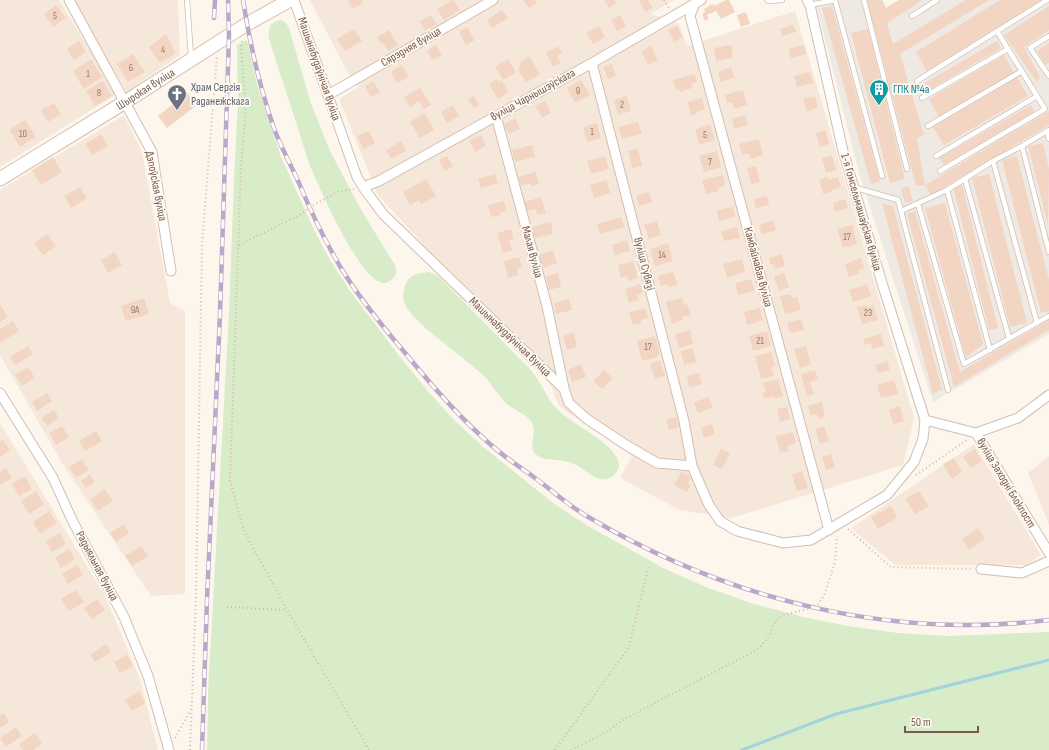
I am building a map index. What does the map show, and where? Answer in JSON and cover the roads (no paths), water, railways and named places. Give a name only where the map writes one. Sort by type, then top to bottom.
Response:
[{"type":"street","name":"Дэпоўская вуліца","points":[[68,0],[152,152],[171,272]]},
{"type":"street","name":"Шырокая вуліца","points":[[0,179],[125,102],[218,42],[245,27],[247,24],[290,0]]},
{"type":"street","name":"Машынабудаўнічая вуліца","points":[[294,0],[357,177],[383,214],[564,389],[569,403],[587,419],[626,445],[657,463],[692,466]]},
{"type":"street","name":"Сярэдняя вуліца","points":[[328,95],[494,0]]},
{"type":"street","name":"вуліца Чарнышэўскага","points":[[363,187],[379,181],[592,63],[698,2]]},
{"type":"street","name":"Камбайнавая вуліца","points":[[698,2],[690,16],[829,530]]},
{"type":"street","name":"1-я Гомсельмашаўская вуліца","points":[[808,2],[843,151],[853,187],[925,420]]},
{"type":"street","name":"вуліца Сувязі","points":[[592,63],[684,421],[692,466]]},
{"type":"street","name":"Малая вуліца","points":[[496,116],[547,306],[564,389]]},
{"type":"street","name":"Радыяльная вуліца","points":[[0,393],[53,478],[73,522],[124,617],[148,676],[169,750]]},
{"type":"street","name":"вуліца Заходні Блокпост","points":[[925,420],[976,433],[1018,418],[1049,395]]},
{"type":"street","points":[[692,466],[709,505],[720,521],[737,531],[783,543],[811,540],[888,495],[914,462],[923,439],[925,420]]},
{"type":"street","name":"вуліца Заходні Блокпост","points":[[976,433],[1049,553]]},
{"type":"street","points":[[980,569],[1022,573],[1049,561]]},
{"type":"lane","points":[[187,0],[191,59]]},
{"type":"lane","points":[[767,0],[769,2],[782,0]]},
{"type":"lane","points":[[808,2],[835,0],[882,176]]},
{"type":"lane","points":[[864,0],[907,168]]},
{"type":"lane","points":[[912,16],[937,0]]},
{"type":"lane","points":[[917,81],[1047,0]]},
{"type":"lane","points":[[940,170],[1045,109],[997,31]]},
{"type":"lane","points":[[1048,73],[1030,48],[1049,36]]},
{"type":"lane","points":[[922,98],[1008,49]]},
{"type":"lane","points":[[928,126],[1022,71]]},
{"type":"lane","points":[[936,156],[1037,96]]},
{"type":"lane","points":[[901,211],[947,190],[1048,131],[1049,139]]},
{"type":"lane","points":[[1022,146],[1049,250]]},
{"type":"lane","points":[[993,162],[1037,323]]},
{"type":"lane","points":[[965,180],[1009,338]]},
{"type":"lane","points":[[853,187],[898,200],[948,390]]},
{"type":"lane","points":[[947,190],[990,350]]},
{"type":"lane","points":[[918,204],[964,364],[1049,316]]},
{"type":"waterway","points":[[742,750],[836,714],[1049,660]]},
{"type":"railway","points":[[214,18],[215,0]]},
{"type":"railway","points":[[202,750],[207,599],[220,314],[229,36],[228,0]]},
{"type":"railway","points":[[243,0],[256,67],[275,131],[313,216],[335,258],[363,301],[426,378],[467,423],[506,458],[583,514],[642,546],[697,571],[753,591],[811,607],[870,618],[929,624],[989,625],[1049,620]]},
{"type":"place","name":"ГПК №4а","points":[[879,106]]},
{"type":"place","name":"Храм Сергія Раданежскага","points":[[177,111]]}]
